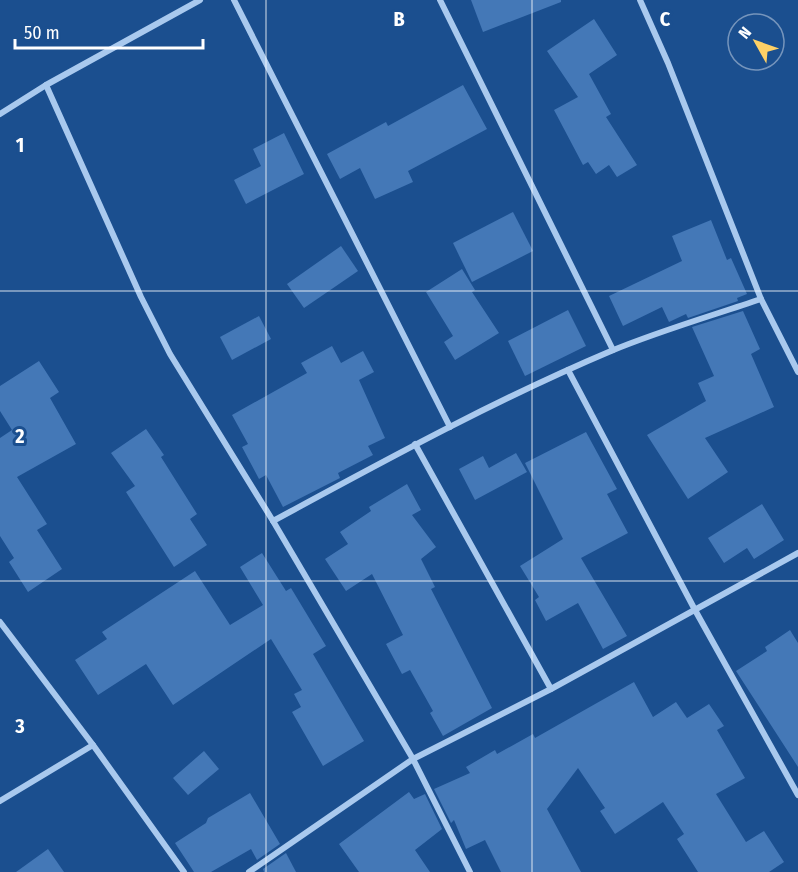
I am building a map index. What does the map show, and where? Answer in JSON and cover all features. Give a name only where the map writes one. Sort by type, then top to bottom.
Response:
[{"type":"street","points":[[0,114],[46,85],[200,0]]},
{"type":"street","points":[[234,0],[450,427]]},
{"type":"street","points":[[440,0],[613,350]]},
{"type":"street","points":[[640,0],[668,63],[761,299],[798,372]]},
{"type":"street","points":[[46,85],[136,287],[170,354],[273,521],[413,759],[470,872]]},
{"type":"street","points":[[273,521],[415,444],[568,370],[613,350],[761,299]]},
{"type":"street","points":[[568,370],[695,610],[798,795]]},
{"type":"street","points":[[415,444],[551,689]]},
{"type":"street","points":[[249,872],[413,759],[551,689],[798,553]]},
{"type":"street","points":[[0,622],[93,745],[184,872]]},
{"type":"street","points":[[0,801],[93,745]]},
{"type":"building","points":[[471,0],[561,0],[561,2],[483,32]]},
{"type":"building","points":[[594,19],[617,55],[589,74],[611,114],[606,117],[637,165],[617,177],[609,165],[596,174],[588,162],[583,165],[554,110],[578,97],[547,51]]},
{"type":"building","points":[[463,85],[487,129],[408,171],[413,182],[375,199],[360,168],[340,179],[327,154],[386,122],[388,126]]},
{"type":"building","points":[[284,133],[304,174],[246,204],[234,180],[261,166],[253,149]]},
{"type":"building","points":[[513,212],[533,251],[472,282],[453,243]]},
{"type":"building","points":[[711,220],[727,260],[731,258],[747,294],[737,298],[738,301],[688,318],[686,314],[669,322],[662,307],[623,326],[609,296],[682,261],[672,236]]},
{"type":"building","points":[[341,246],[358,271],[304,308],[287,284]]},
{"type":"building","points":[[462,269],[475,290],[472,292],[499,333],[455,360],[444,342],[453,336],[426,292]]},
{"type":"building","points":[[568,310],[586,346],[525,376],[508,341]]},
{"type":"building","points":[[743,311],[760,349],[751,354],[774,407],[705,438],[728,472],[688,499],[647,435],[706,401],[698,383],[714,376],[692,327]]},
{"type":"building","points":[[259,316],[271,339],[232,360],[220,337]]},
{"type":"building","points":[[332,346],[341,363],[363,351],[374,372],[359,380],[385,438],[368,446],[373,455],[338,473],[340,478],[283,507],[266,475],[259,479],[242,447],[248,444],[232,415],[307,373],[301,363]]},
{"type":"building","points":[[39,361],[59,392],[50,398],[76,444],[17,477],[47,524],[37,530],[62,569],[28,592],[9,562],[14,558],[0,536],[0,438],[12,430],[0,411],[0,386]]},
{"type":"building","points":[[146,429],[164,455],[161,457],[197,514],[190,519],[207,545],[174,567],[126,492],[135,486],[111,453]]},
{"type":"building","points":[[586,432],[617,489],[607,494],[628,533],[581,558],[627,636],[603,649],[578,603],[546,621],[535,600],[539,597],[520,566],[563,539],[525,463]]},
{"type":"building","points":[[516,453],[527,472],[475,500],[459,469],[483,456],[489,468]]},
{"type":"building","points":[[407,484],[421,510],[412,515],[436,547],[421,559],[435,587],[431,589],[492,708],[443,736],[430,713],[433,711],[410,670],[402,674],[386,644],[403,635],[372,574],[346,591],[325,559],[348,544],[340,532],[371,511],[369,507]]},
{"type":"building","points":[[762,504],[784,540],[754,559],[747,548],[724,563],[708,538]]},
{"type":"building","points":[[262,553],[286,591],[291,588],[326,646],[313,654],[364,741],[323,766],[292,712],[301,707],[294,694],[302,690],[271,639],[173,705],[146,664],[98,695],[75,660],[107,639],[102,632],[195,571],[230,625],[263,605],[240,567]]},
{"type":"building","points":[[790,630],[798,643],[798,767],[736,671],[767,651],[765,647]]},
{"type":"building","points":[[634,682],[653,717],[676,702],[687,718],[709,704],[724,726],[717,730],[745,778],[716,794],[746,842],[764,831],[784,862],[769,872],[698,872],[677,839],[684,834],[663,802],[615,834],[600,811],[605,808],[578,768],[547,809],[581,872],[501,872],[485,840],[466,849],[454,820],[451,823],[434,789],[470,773],[466,767],[495,750],[497,754],[533,734],[535,738]]},
{"type":"building","points":[[204,751],[219,769],[188,795],[173,778]]},
{"type":"building","points":[[409,792],[414,799],[425,794],[442,829],[415,850],[430,872],[359,872],[339,844]]},
{"type":"building","points":[[250,793],[280,844],[257,860],[251,849],[211,872],[194,872],[175,843],[206,823],[208,818]]},
{"type":"building","points":[[48,849],[64,872],[16,872]]},
{"type":"building","points":[[286,853],[296,872],[264,872],[263,869]]}]
